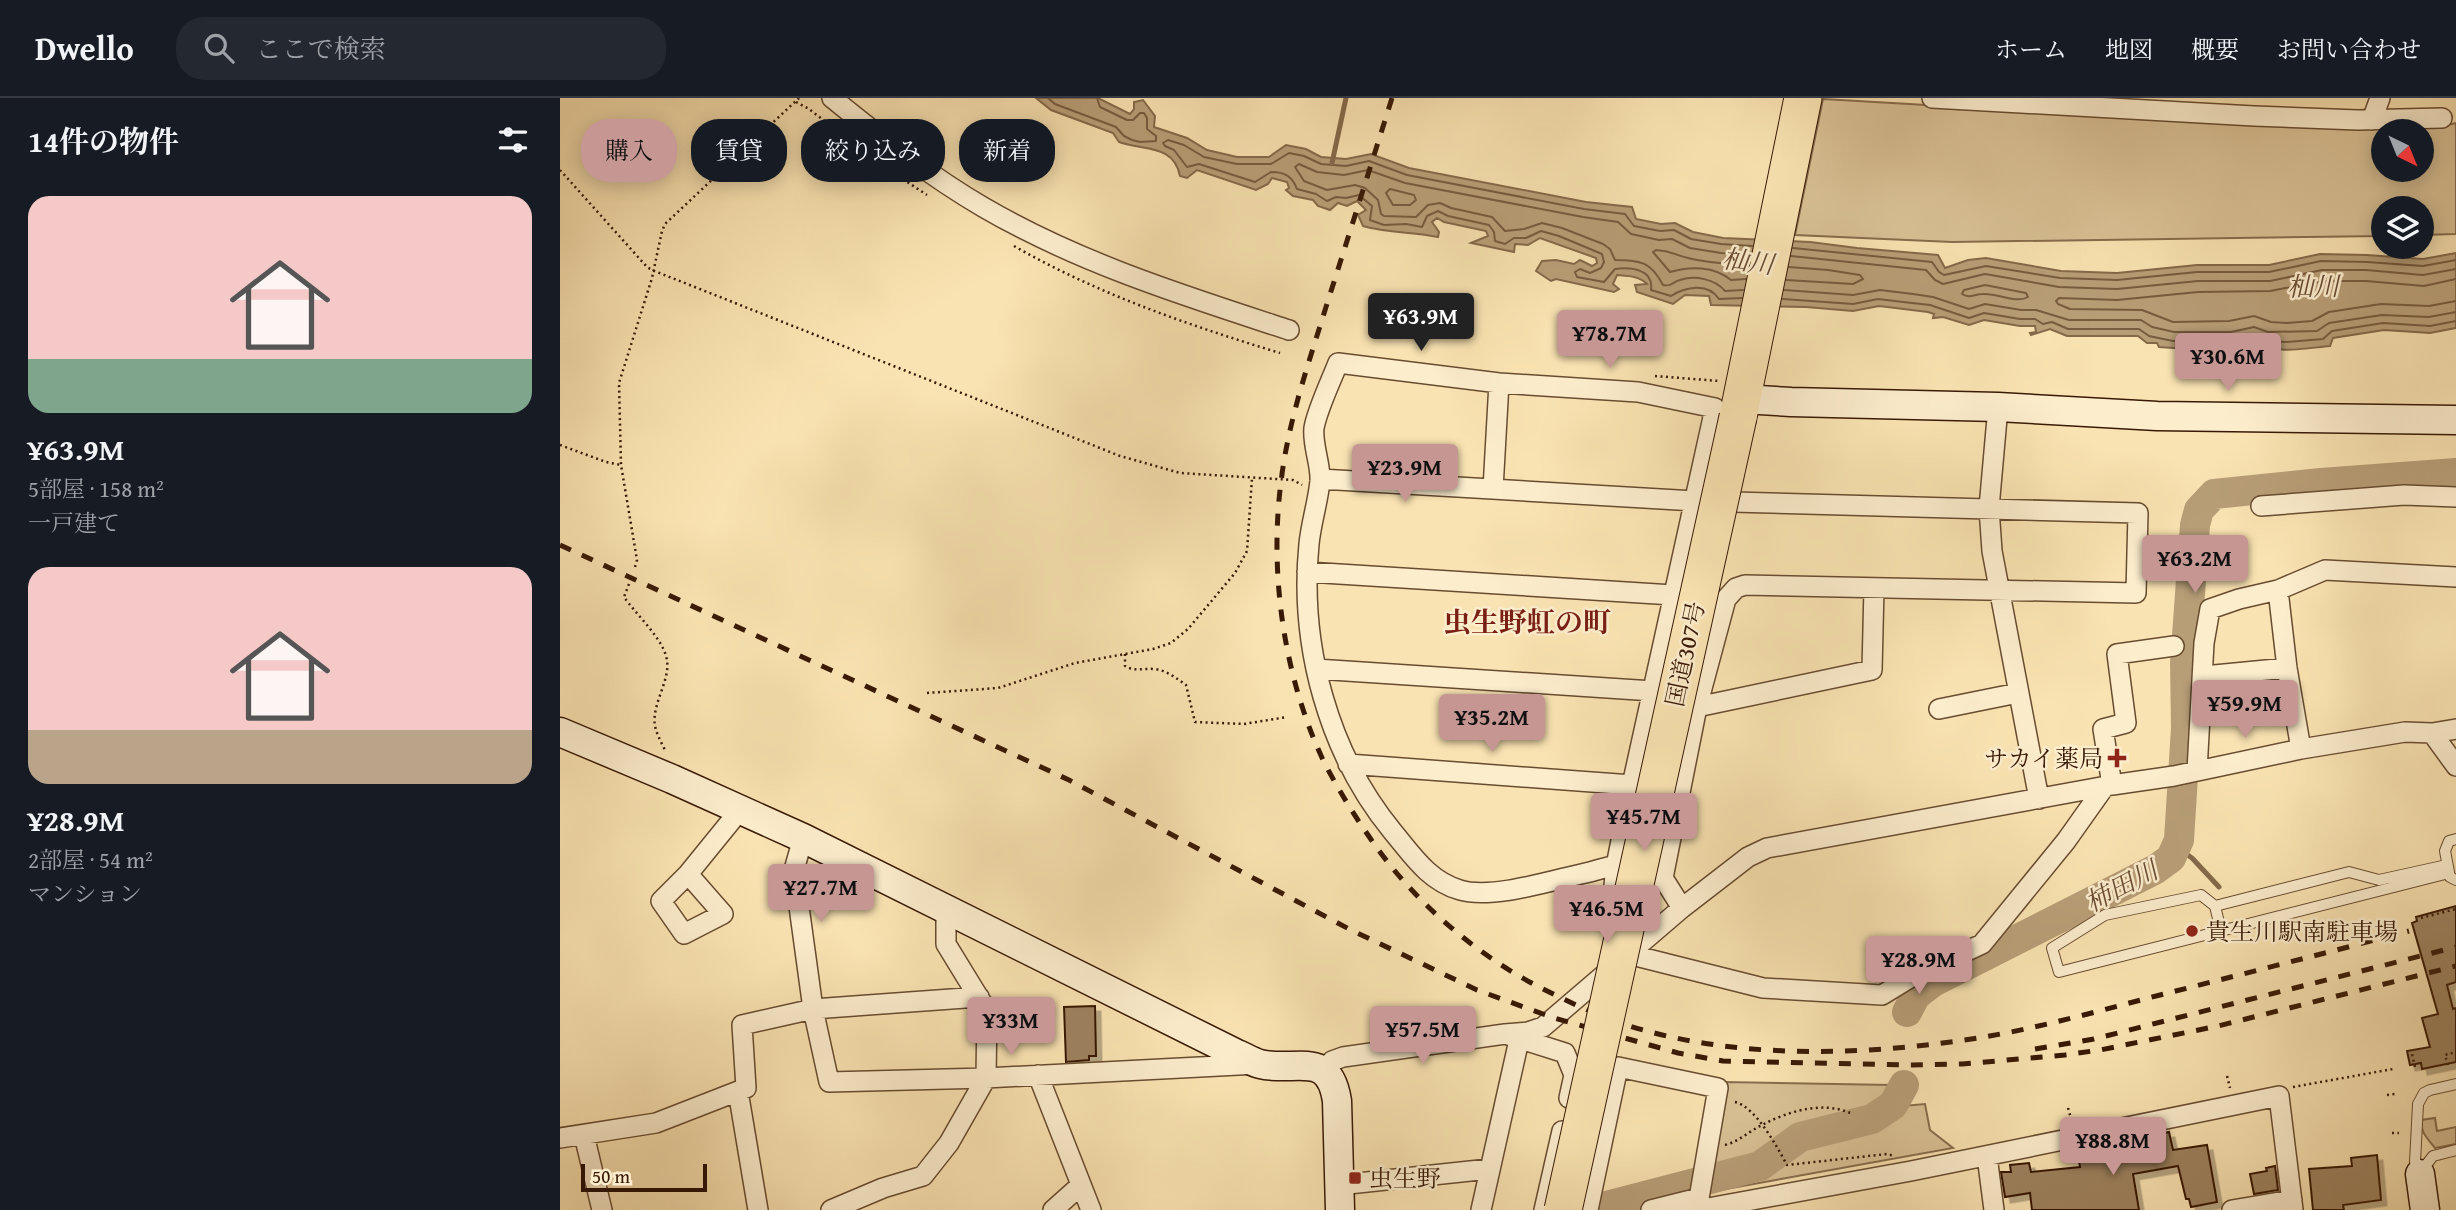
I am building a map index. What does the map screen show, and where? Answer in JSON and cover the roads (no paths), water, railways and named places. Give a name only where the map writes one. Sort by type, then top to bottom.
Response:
[{"type":"highway","name":"国道307号","points":[[1581,1207],[1802,98]]},
{"type":"street","points":[[832,98],[939,178],[983,207],[1054,244],[1176,293],[1289,330]]},
{"type":"street","points":[[1932,98],[2254,117],[2371,120]]},
{"type":"street","points":[[2372,119],[2380,98]]},
{"type":"street","points":[[2407,119],[2442,118]]},
{"type":"street","points":[[1595,982],[1614,902],[1616,866],[1632,785],[1714,408],[1638,392],[1499,383],[1338,363],[1314,429],[1307,572],[1309,626],[1327,712],[1349,764],[1382,818],[1427,873],[1463,891],[1502,891],[1616,866],[1663,878],[1682,908]]},
{"type":"street","points":[[1493,489],[1499,383]]},
{"type":"street","points":[[1742,396],[1791,402],[1998,407],[2157,416],[2456,420]]},
{"type":"street","points":[[1998,407],[1989,508],[1992,551],[2039,799]]},
{"type":"street","points":[[1313,484],[1493,489],[1695,500],[2138,513],[2136,593],[1745,585],[1736,588],[1726,599],[1697,707],[1663,878]]},
{"type":"street","points":[[2261,506],[2404,495],[2456,497]]},
{"type":"street","points":[[2186,773],[2204,676],[2204,643],[2210,609],[2278,590],[2325,570],[2456,577]]},
{"type":"street","points":[[1307,572],[1674,595]]},
{"type":"street","points":[[1697,707],[1872,670],[1874,587]]},
{"type":"street","points":[[2278,590],[2287,668],[2301,749]]},
{"type":"street","points":[[1628,954],[1763,988],[1882,995],[1913,976],[1982,944],[2108,786],[2103,729],[2126,723],[2117,654],[2174,646]]},
{"type":"street","points":[[2204,676],[2287,668]]},
{"type":"street","points":[[1317,669],[1653,691]]},
{"type":"street","points":[[1939,709],[2018,693]]},
{"type":"street","points":[[1323,1072],[1332,1061],[1343,1057],[1512,1037],[1543,1027],[1682,908],[1748,857],[1767,848],[2186,773],[2301,749],[2405,732],[2432,733],[2456,729]]},
{"type":"street","points":[[560,732],[803,838],[1261,1064]]},
{"type":"street","points":[[2432,733],[2456,766]]},
{"type":"street","points":[[1349,764],[1632,785]]},
{"type":"street","points":[[688,874],[740,810]]},
{"type":"street","points":[[803,838],[794,870],[813,1009],[829,1082],[986,1078],[1261,1064],[1303,1065],[1323,1072],[1335,1085],[1338,1101],[1340,1197],[1489,1169]]},
{"type":"street","points":[[831,1210],[883,1188],[923,1176],[948,1143],[986,1078],[987,1011],[946,944],[946,910]]},
{"type":"street","points":[[560,1138],[656,1123],[746,1088],[742,1025],[813,1009],[979,998]]},
{"type":"street","points":[[1481,1210],[1512,1037]]},
{"type":"street","points":[[1512,1037],[1565,1053],[1574,1076],[1544,1210]]},
{"type":"street","points":[[1581,1207],[1618,1067],[1718,1087],[1698,1203]]},
{"type":"street","points":[[1038,1075],[1091,1210]]},
{"type":"street","points":[[738,1091],[758,1210]]},
{"type":"street","points":[[1651,1210],[1911,1171],[2279,1096],[2292,1205],[2232,1210]]},
{"type":"street","points":[[584,1135],[602,1210]]},
{"type":"street","points":[[1987,1156],[1994,1210]]},
{"type":"street","points":[[2420,1174],[2425,1210]]},
{"type":"street","points":[[1053,1210],[1081,1185]]},
{"type":"lane","points":[[2451,873],[2446,846],[2449,841],[2456,839]]},
{"type":"lane","points":[[2215,906],[2349,872],[2379,880],[2451,873]]},
{"type":"lane","points":[[2221,931],[2215,906],[2201,895],[2105,915],[2052,948],[2059,972],[2451,873]]},
{"type":"lane","points":[[2420,1174],[2415,1162],[2418,1104],[2424,1093],[2456,1084]]},
{"type":"lane","points":[[2420,1174],[2433,1156],[2456,1150]]},
{"type":"water","name":"杣川","points":[[1036,98],[1098,98],[1130,114],[1134,109],[1134,102],[1143,100],[1155,116],[1154,127],[1187,138],[1207,150],[1237,157],[1269,157],[1286,145],[1306,149],[1321,157],[1346,159],[1371,154],[1409,168],[1586,202],[1632,207],[1636,219],[1661,224],[1675,223],[1693,232],[1723,238],[1810,242],[1938,255],[1945,268],[1968,260],[1986,258],[2061,271],[2117,273],[2197,265],[2269,265],[2320,254],[2371,255],[2371,259],[2434,259],[2456,253],[2456,328],[2430,333],[2384,330],[2333,338],[2330,346],[2301,349],[2281,350],[2254,342],[2218,348],[2183,349],[2159,347],[2157,343],[2147,343],[2138,336],[2067,336],[2050,329],[2031,335],[2030,333],[2036,332],[2035,326],[1984,320],[1969,325],[1943,317],[1933,318],[1934,314],[1928,312],[1879,306],[1853,311],[1711,305],[1709,296],[1685,295],[1673,304],[1637,292],[1635,285],[1647,284],[1634,277],[1617,275],[1613,284],[1619,289],[1614,292],[1556,279],[1551,281],[1536,271],[1542,261],[1556,260],[1574,264],[1580,260],[1592,266],[1597,263],[1596,258],[1540,238],[1528,245],[1515,244],[1514,252],[1471,243],[1488,236],[1486,231],[1437,218],[1432,222],[1439,232],[1438,237],[1381,230],[1363,226],[1358,215],[1366,210],[1357,201],[1347,206],[1338,203],[1330,210],[1318,206],[1313,200],[1293,196],[1286,190],[1289,188],[1287,182],[1272,178],[1268,184],[1256,190],[1197,170],[1187,178],[1180,176],[1177,166],[1165,154],[1119,142],[1113,133],[1051,110]]},
{"type":"waterway","points":[[1332,163],[1346,98]]},
{"type":"waterway","name":"柿田川","points":[[1907,1012],[1916,995],[1933,982],[2156,869],[2171,858],[2179,840],[2186,728],[2185,663],[2195,525],[2199,510],[2214,494],[2456,473]]},
{"type":"waterway","points":[[2176,847],[2192,858],[2219,887]]},
{"type":"waterway","name":"柿田川","points":[[1591,1210],[1760,1166],[1800,1137],[1872,1119],[1893,1105],[1904,1085]]},
{"type":"railway","points":[[1392,98],[1288,438],[1278,517],[1279,589],[1283,625],[1299,696],[1324,762],[1356,817],[1385,858],[1444,921],[1489,956],[1537,986],[1589,1011],[1629,1026],[1684,1040],[1726,1046],[1812,1051],[1899,1048],[2006,1033],[2409,931]]},
{"type":"railway","points":[[560,545],[1069,780],[1349,929],[1477,990],[1554,1018],[1678,1053],[1723,1061],[1910,1065],[1962,1064],[2065,1055],[2218,1026],[2456,966]]},
{"type":"railway","points":[[2035,1049],[2094,1039],[2456,947]]},
{"type":"place","name":"サカイ薬局","points":[[2117,758]]},
{"type":"place","name":"貴生川駅南駐車場","points":[[2192,931]]},
{"type":"place","name":"虫生野","points":[[1355,1178]]},
{"type":"district","name":"虫生野虹の町","points":[[1527,621]]}]
